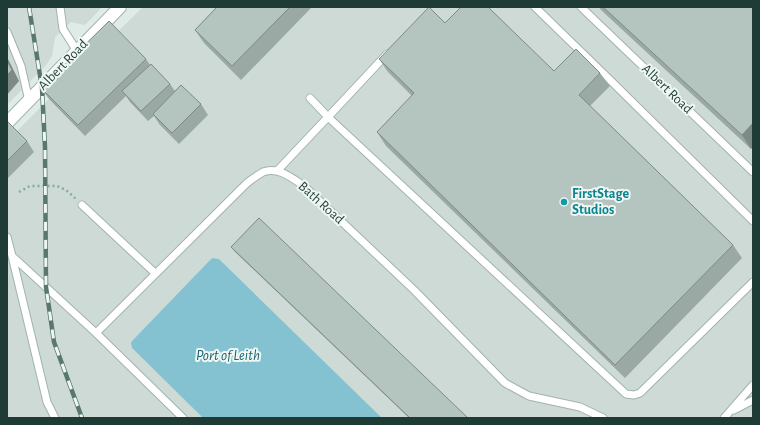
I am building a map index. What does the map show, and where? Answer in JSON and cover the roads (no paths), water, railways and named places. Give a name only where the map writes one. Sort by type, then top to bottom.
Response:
[{"type":"street","name":"Albert Road","points":[[7,123],[120,7]]},
{"type":"lane","points":[[60,7],[63,29],[77,51]]},
{"type":"lane","points":[[535,7],[753,221]]},
{"type":"lane","name":"Albert Road","points":[[581,7],[753,172]]},
{"type":"lane","points":[[7,32],[21,66],[29,101]]},
{"type":"lane","points":[[96,333],[247,183],[264,172],[277,171],[392,48]]},
{"type":"lane","points":[[310,98],[328,117],[626,394],[634,395],[640,393],[753,282]]},
{"type":"lane","name":"Bath Road","points":[[277,171],[291,177],[304,186],[414,290],[505,383],[529,396],[580,407],[603,418]]},
{"type":"lane","points":[[82,205],[155,273]]},
{"type":"lane","points":[[7,237],[47,402],[55,418]]},
{"type":"lane","points":[[12,256],[96,333],[183,418]]},
{"type":"lane","points":[[724,418],[753,385]]},
{"type":"lane","points":[[730,412],[753,400]]},
{"type":"water","name":"Port of Leith","points":[[213,258],[219,259],[382,418],[203,418],[132,348],[131,343]]},
{"type":"railway","points":[[29,7],[42,88],[45,147],[46,287],[54,342],[82,418]]},
{"type":"place","name":"FirstStage Studios","points":[[564,202]]}]
